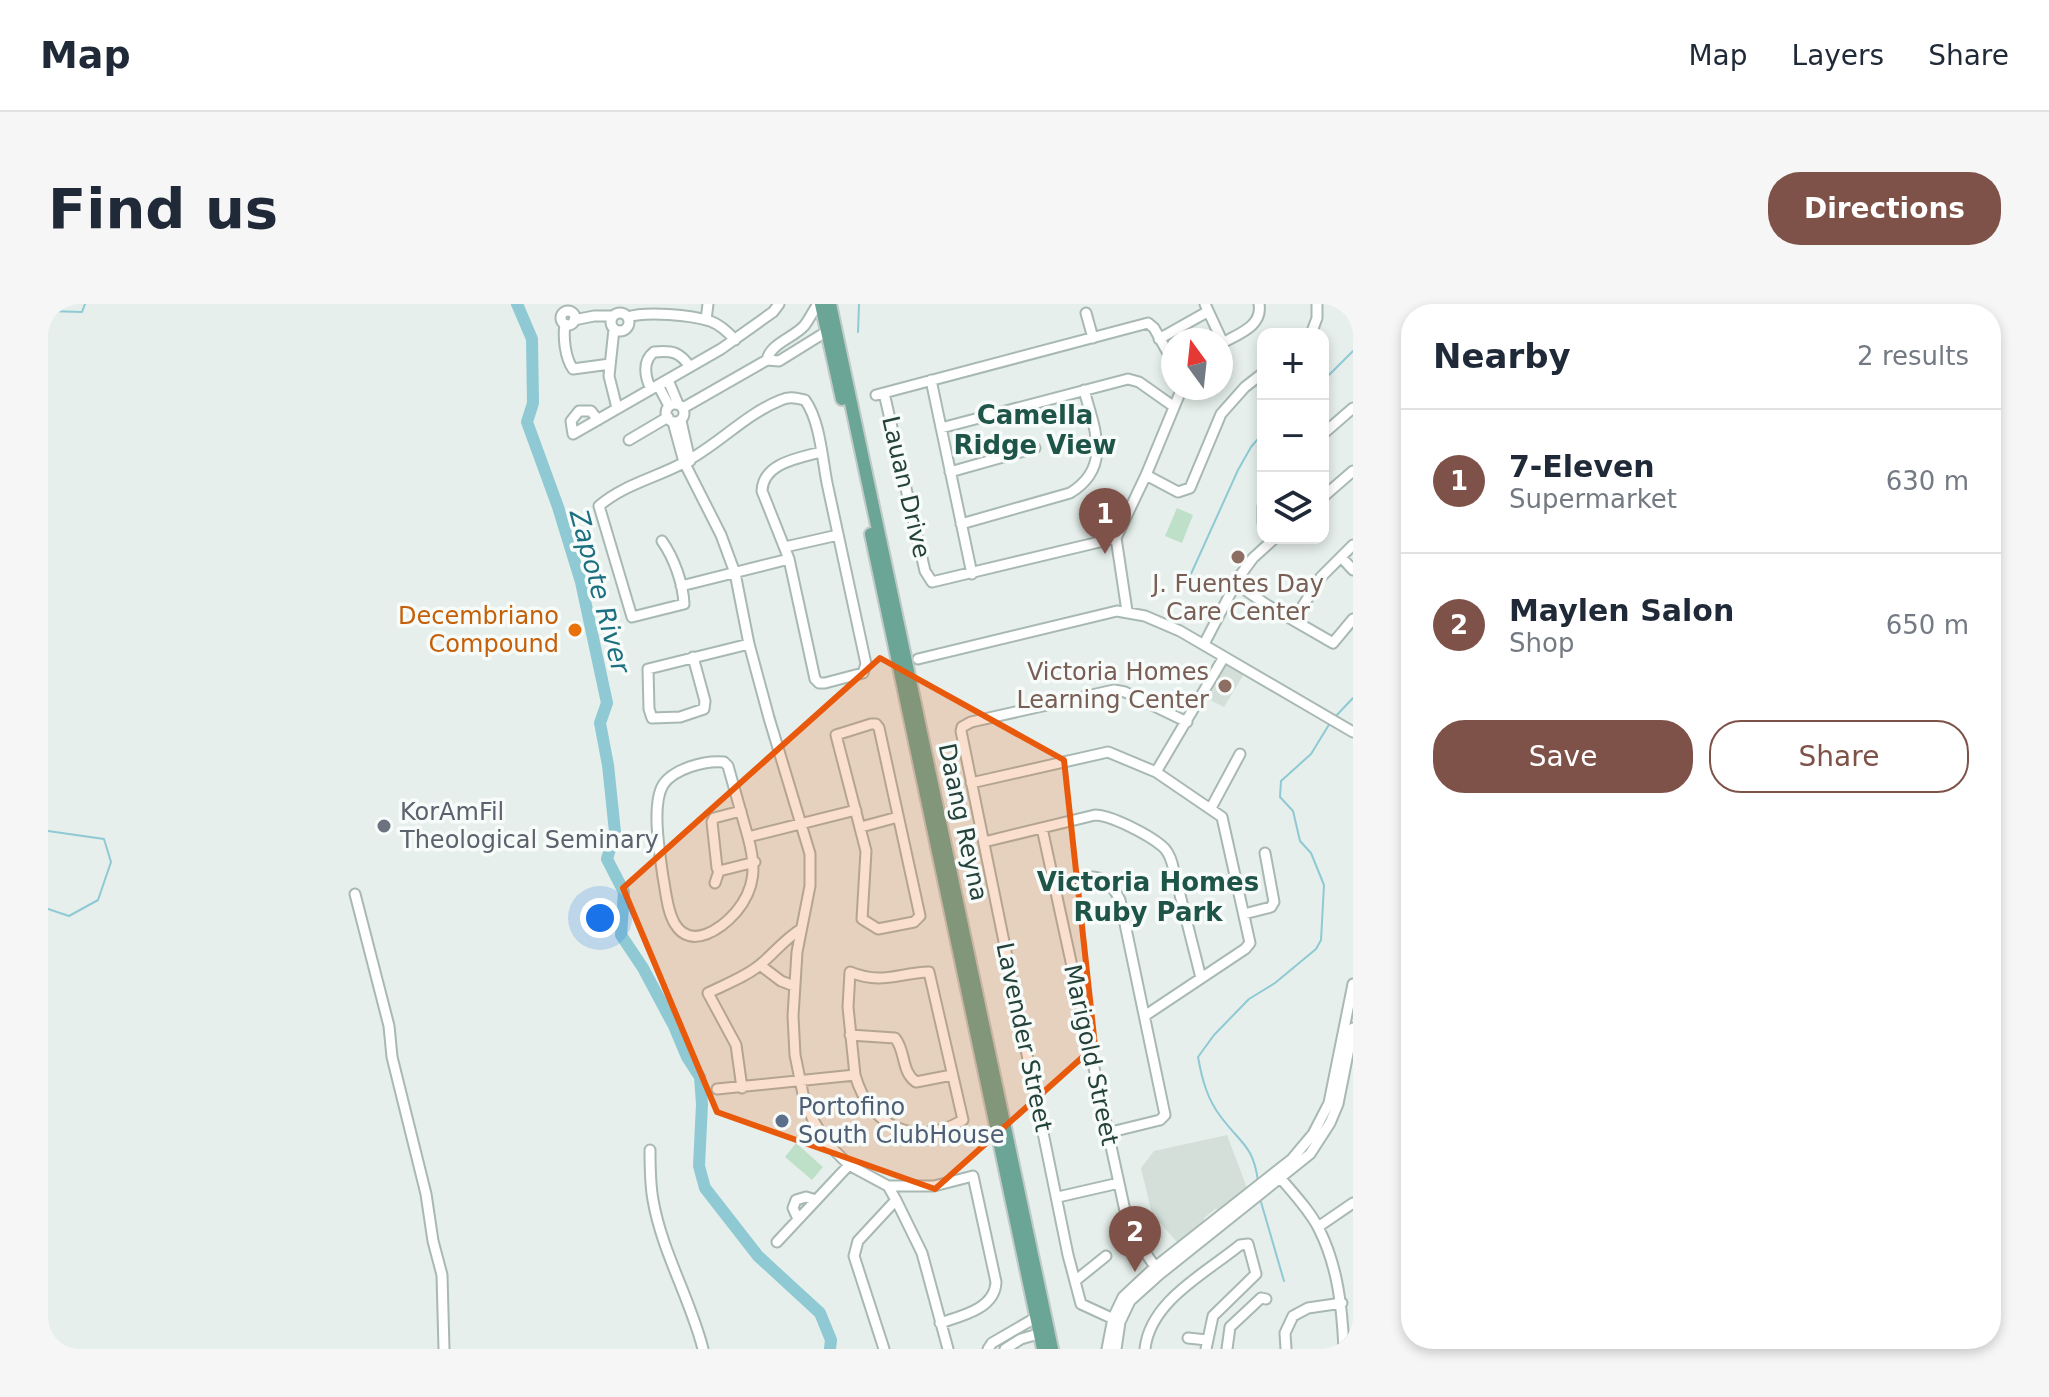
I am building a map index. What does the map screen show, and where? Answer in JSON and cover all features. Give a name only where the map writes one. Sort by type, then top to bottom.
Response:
[{"type":"main road","name":"Daang Reyna","points":[[819,304],[831,329]]},
{"type":"main road","name":"Daang Reyna","points":[[830,304],[831,329],[908,664],[1043,1349]]},
{"type":"main road","name":"Daang Reyna","points":[[1039,1334],[1052,1349]]},
{"type":"street","points":[[558,304],[567,319],[563,332],[569,364],[573,369],[610,364]]},
{"type":"street","points":[[706,320],[708,304]]},
{"type":"street","points":[[598,420],[735,340],[779,304]]},
{"type":"street","points":[[767,360],[772,349],[806,324],[819,304]]},
{"type":"street","points":[[1233,337],[1256,323],[1261,315],[1259,304]]},
{"type":"street","points":[[1313,328],[1317,304]]},
{"type":"street","points":[[1161,342],[1159,339],[1206,308],[1215,328]]},
{"type":"street","points":[[567,319],[613,311],[628,317],[640,314],[706,320],[726,330],[735,340]]},
{"type":"street","points":[[613,311],[610,387],[617,408]]},
{"type":"street","points":[[1086,313],[1093,338]]},
{"type":"street","points":[[614,329],[624,329],[629,324],[628,317]]},
{"type":"street","name":"Lauan Drive","points":[[1116,538],[932,582],[927,577],[880,394],[1148,323],[1153,325],[1159,339]]},
{"type":"street","points":[[629,440],[767,360],[779,361],[831,329]]},
{"type":"street","points":[[675,413],[645,374],[647,358],[654,352],[677,353],[690,367]]},
{"type":"street","points":[[1146,475],[1178,492],[1190,488],[1221,414],[1257,378]]},
{"type":"street","points":[[941,428],[1122,380],[1134,379],[1173,406]]},
{"type":"street","points":[[668,380],[676,394],[675,413],[688,463],[735,573],[749,644],[802,823],[811,868],[794,986],[793,1040],[806,1104],[819,1132],[849,1165],[888,1186],[934,1186],[973,1176],[996,1292],[986,1303],[969,1313],[940,1323]]},
{"type":"street","points":[[931,380],[972,574]]},
{"type":"street","points":[[961,524],[1070,493],[1078,488],[1096,463],[1099,452],[1084,390]]},
{"type":"street","points":[[662,541],[671,557],[684,604],[632,617],[599,506],[637,483],[688,463],[742,421],[785,398],[805,400],[821,452],[866,664],[863,673],[825,683],[815,679],[789,559],[762,485],[785,461],[821,452]]},
{"type":"street","points":[[1127,611],[1116,538],[1176,400]]},
{"type":"street","points":[[1329,429],[1353,408]]},
{"type":"street","points":[[950,472],[1035,448]]},
{"type":"street","points":[[1329,492],[1353,471]]},
{"type":"street","points":[[785,547],[838,535]]},
{"type":"street","points":[[1204,644],[1235,583],[1267,544]]},
{"type":"street","points":[[1294,620],[1321,577],[1353,545]]},
{"type":"street","points":[[1341,557],[1353,570]]},
{"type":"street","points":[[681,586],[789,559]]},
{"type":"street","points":[[1235,583],[1333,643],[1353,619]]},
{"type":"street","points":[[908,664],[1094,615],[1127,611],[1158,620],[1204,644],[1353,732]]},
{"type":"street","points":[[693,657],[705,701],[704,709],[650,722],[648,669],[693,657],[749,644]]},
{"type":"street","points":[[1156,772],[1224,657]]},
{"type":"street","name":"Lavender Street","points":[[1116,1320],[1081,1304],[1075,1281],[961,737],[962,727],[971,722],[1114,690],[1125,692],[1187,722]]},
{"type":"street","points":[[876,724],[898,817],[920,916],[914,922],[878,929],[862,919],[866,869],[861,827],[836,735],[876,724]]},
{"type":"street","points":[[971,783],[1108,752],[1156,772],[1211,808],[1224,821],[1250,943],[1146,1015]]},
{"type":"street","points":[[1211,808],[1240,754]]},
{"type":"street","points":[[724,762],[728,766],[741,811],[755,862],[754,880],[749,891],[730,919],[705,935],[685,934],[674,923],[660,858],[658,783],[685,769],[724,762]]},
{"type":"street","points":[[748,837],[856,810]]},
{"type":"street","points":[[715,883],[719,871],[715,862],[712,822],[714,818],[741,811]]},
{"type":"street","points":[[984,842],[1102,815],[1161,845],[1172,863],[1201,978]]},
{"type":"street","points":[[861,827],[898,817]]},
{"type":"street","name":"Marigold Street","points":[[1042,828],[1130,1228],[1157,1271]]},
{"type":"street","points":[[1244,914],[1271,907],[1274,902],[1265,853]]},
{"type":"street","points":[[719,871],[755,862]]},
{"type":"street","points":[[1055,887],[1093,876],[1102,878],[1115,890],[1120,900],[1146,1015],[1165,1115],[1160,1120],[1107,1133]]},
{"type":"street","points":[[355,894],[389,1026],[392,1057],[426,1194],[442,1275],[444,1349]]},
{"type":"street","points":[[742,1088],[736,1045],[708,993],[760,965],[778,946],[801,929]]},
{"type":"street","points":[[760,965],[781,981],[794,986]]},
{"type":"street","points":[[850,972],[865,978],[886,980],[929,972],[963,1120],[949,1128],[922,1133],[893,1127],[863,1098],[855,1075],[850,1035],[850,972]]},
{"type":"street","points":[[1278,1176],[1304,1148],[1329,1103],[1353,984]]},
{"type":"street","points":[[1107,1349],[1123,1297],[1310,1154],[1338,1104],[1353,1028]]},
{"type":"street","points":[[850,1035],[895,1038],[899,1042],[908,1075],[916,1082],[952,1075]]},
{"type":"street","points":[[775,1085],[772,1091],[719,1095],[717,1089],[855,1075]]},
{"type":"street","points":[[650,1150],[652,1199],[664,1242],[703,1349]]},
{"type":"street","points":[[777,1242],[849,1165]]},
{"type":"street","points":[[1278,1176],[1318,1227],[1338,1283],[1344,1349]]},
{"type":"street","points":[[1058,1197],[1119,1183]]},
{"type":"street","points":[[888,1186],[922,1253],[948,1349]]},
{"type":"street","points":[[884,1349],[856,1266],[855,1248],[863,1234],[896,1200]]},
{"type":"street","points":[[1318,1227],[1353,1203]]},
{"type":"street","points":[[1145,1349],[1153,1320],[1166,1305],[1246,1243],[1250,1247],[1256,1274],[1216,1311],[1207,1344],[1188,1338]]},
{"type":"street","points":[[1075,1281],[1106,1256]]},
{"type":"street","points":[[1227,1349],[1230,1327],[1261,1298],[1266,1299]]},
{"type":"street","points":[[1286,1349],[1285,1333],[1293,1316],[1308,1308],[1342,1303]]},
{"type":"street","points":[[988,1349],[992,1343],[1005,1335],[1035,1317],[1039,1334],[1008,1347],[1005,1335]]},
{"type":"street","points":[[1116,1320],[1116,1349]]},
{"type":"highlighted area","points":[[880,658],[1064,760],[1095,1046],[935,1189],[717,1112],[623,888]]},
{"type":"shaded area","name":"Victoria Homes Learning Center","points":[[1226,664],[1244,674],[1224,707],[1208,699]]},
{"type":"shaded area","points":[[1227,1135],[1247,1188],[1221,1210],[1215,1209],[1204,1218],[1204,1223],[1177,1242],[1152,1214],[1141,1168],[1154,1151]]},
{"type":"green space","points":[[1177,508],[1193,515],[1182,543],[1165,536]]},
{"type":"green space","points":[[796,1143],[823,1167],[812,1180],[785,1157]]},
{"type":"waterway","points":[[48,311],[82,312],[85,304]]},
{"type":"waterway","name":"Zapote River","points":[[517,304],[532,339],[533,403],[527,422],[581,582],[607,703],[600,723],[615,832],[607,859],[624,892],[621,935],[643,968],[700,1077],[699,1166],[705,1188],[758,1256],[820,1313],[831,1340],[830,1349]]},
{"type":"waterway","points":[[858,332],[859,304]]},
{"type":"waterway","points":[[1329,375],[1353,351]]},
{"type":"waterway","points":[[1186,585],[1238,470],[1257,440]]},
{"type":"waterway","points":[[1334,718],[1353,698]]},
{"type":"waterway","points":[[1258,1181],[1249,1152],[1212,1103],[1198,1057],[1214,1035],[1249,999],[1275,983],[1316,949],[1321,940],[1324,885],[1311,853],[1300,841],[1293,811],[1280,797],[1281,781],[1311,754],[1330,723]]},
{"type":"waterway","points":[[48,831],[104,839],[111,862],[98,900],[69,916],[48,909]]},
{"type":"waterway","points":[[1261,1202],[1284,1281]]},
{"type":"place","name":"7-Eleven","points":[[1105,554]]},
{"type":"place","name":"J. Fuentes Day Care Center","points":[[1238,557]]},
{"type":"place","name":"Decembriano Compound","points":[[575,630]]},
{"type":"place","name":"Victoria Homes Learning Center","points":[[1225,686]]},
{"type":"place","name":"KorAmFil Theological Seminary","points":[[384,826]]},
{"type":"place","name":"Portofino South ClubHouse","points":[[782,1121]]},
{"type":"place","name":"Maylen Salon","points":[[1135,1272]]},
{"type":"district","name":"Camella Ridge View","points":[[1035,430]]},
{"type":"district","name":"Victoria Homes Ruby Park","points":[[1148,897]]}]
